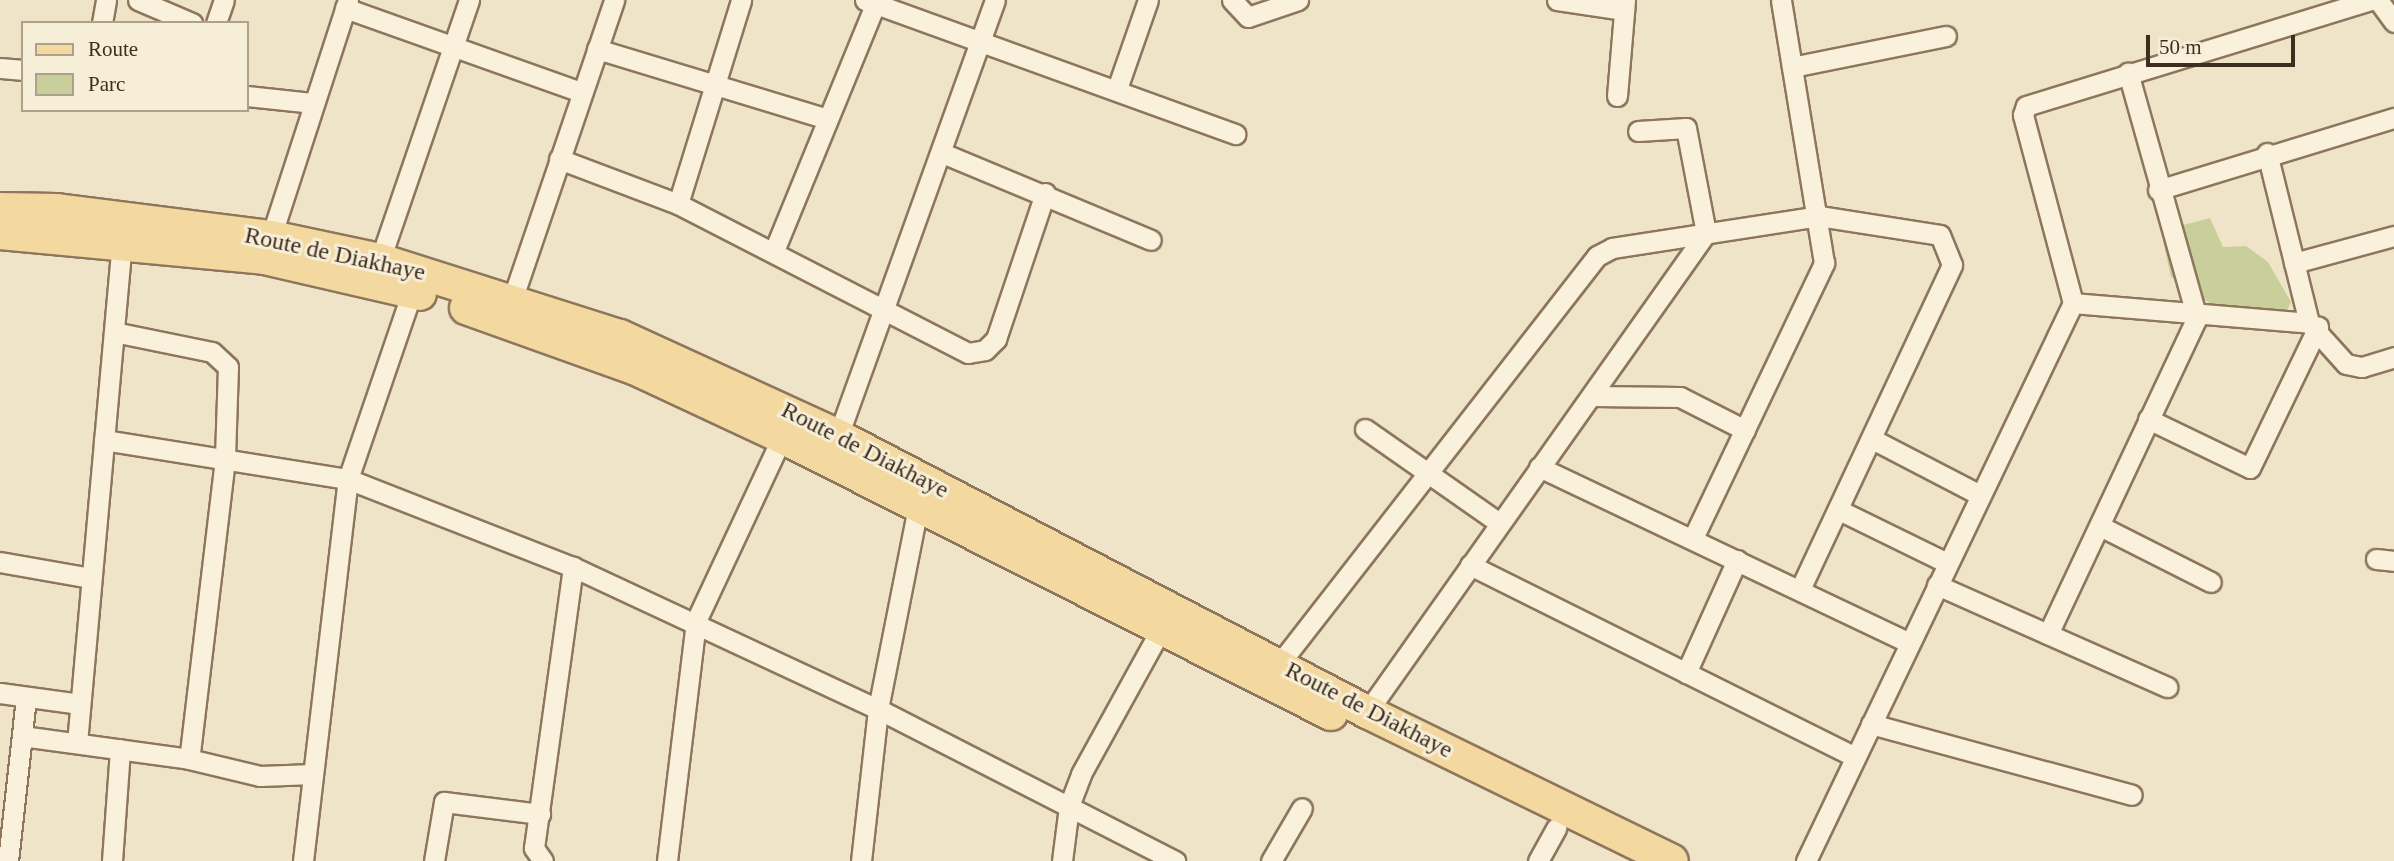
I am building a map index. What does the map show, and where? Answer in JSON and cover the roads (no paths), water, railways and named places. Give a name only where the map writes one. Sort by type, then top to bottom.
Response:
[{"type":"main road","name":"Route de Diakhaye","points":[[0,209],[271,237],[380,260],[509,309],[782,437],[921,492],[1280,663],[1367,712],[1672,861]]},
{"type":"main road","name":"Route de Diakhaye","points":[[0,233],[122,241],[264,258],[412,292],[509,309],[643,346],[838,436],[921,492],[1161,629],[1622,861]]},
{"type":"street","points":[[102,21],[106,0]]},
{"type":"street","points":[[138,0],[187,21]]},
{"type":"street","points":[[217,21],[224,0]]},
{"type":"street","points":[[380,260],[469,0]]},
{"type":"street","points":[[509,309],[614,0]]},
{"type":"street","points":[[678,204],[712,86],[741,0]]},
{"type":"street","points":[[838,436],[888,311],[995,0]]},
{"type":"street","points":[[1118,86],[1148,0]]},
{"type":"street","points":[[1232,0],[1248,17],[1298,0]]},
{"type":"street","points":[[1557,0],[1624,5],[1617,96]]},
{"type":"street","points":[[1693,538],[1824,263],[1819,216],[1781,0]]},
{"type":"street","points":[[1806,861],[1937,585],[1945,562],[2073,303],[2023,115],[2035,101],[2370,0]]},
{"type":"street","points":[[2378,0],[2394,22]]},
{"type":"street","points":[[774,251],[872,1],[1118,86],[1236,134]]},
{"type":"street","points":[[271,237],[346,4],[581,92]]},
{"type":"street","points":[[1792,67],[1946,36]]},
{"type":"street","points":[[597,49],[824,118]]},
{"type":"street","points":[[0,68],[21,70]]},
{"type":"street","points":[[2048,634],[2197,318],[2158,190],[2127,73]]},
{"type":"street","points":[[248,96],[312,103]]},
{"type":"street","points":[[2158,190],[2267,153],[2394,118]]},
{"type":"street","points":[[1367,712],[1706,233],[1686,128],[1638,131]]},
{"type":"street","points":[[942,153],[1045,193],[1151,240]]},
{"type":"street","points":[[2267,153],[2294,263],[2313,325],[2346,364],[2362,368],[2394,357]]},
{"type":"street","points":[[559,159],[678,204],[968,353],[985,350],[996,339],[1045,193]]},
{"type":"street","points":[[1280,663],[1423,474],[1597,256],[1706,233],[1819,216],[1940,236],[1948,249],[1952,265],[1841,511],[1800,589]]},
{"type":"street","points":[[2294,263],[2394,236]]},
{"type":"street","points":[[77,743],[122,241]]},
{"type":"street","points":[[303,861],[348,479],[412,292]]},
{"type":"street","points":[[2073,303],[2197,318],[2313,325]]},
{"type":"street","points":[[2148,419],[2250,468],[2313,325]]},
{"type":"street","points":[[114,332],[212,352],[228,367],[225,459],[189,759]]},
{"type":"street","points":[[1593,396],[1680,397],[1745,430]]},
{"type":"street","points":[[1365,429],[1423,474],[1499,523]]},
{"type":"street","points":[[667,861],[696,621],[782,437]]},
{"type":"street","points":[[104,440],[348,479],[573,567],[696,621],[878,709],[1175,861]]},
{"type":"street","points":[[1874,440],[1978,494]]},
{"type":"street","points":[[1539,467],[1909,643]]},
{"type":"street","points":[[860,861],[878,709],[921,492]]},
{"type":"street","points":[[1841,511],[1945,562]]},
{"type":"street","points":[[2100,526],[2211,582]]},
{"type":"street","points":[[1686,673],[1737,560]]},
{"type":"street","points":[[0,562],[91,578]]},
{"type":"street","points":[[1470,565],[1856,757]]},
{"type":"street","points":[[542,861],[534,848],[573,567]]},
{"type":"street","points":[[1937,585],[2167,687]]},
{"type":"street","points":[[1062,861],[1069,806],[1161,629]]},
{"type":"street","points":[[0,693],[79,704]]},
{"type":"street","points":[[8,861],[26,696]]},
{"type":"street","points":[[1871,724],[2132,795]]},
{"type":"street","points":[[22,736],[189,759],[260,776],[313,774]]},
{"type":"street","points":[[112,861],[120,749]]},
{"type":"street","points":[[434,861],[444,802],[540,814]]},
{"type":"street","points":[[1271,861],[1301,808]]},
{"type":"street","points":[[1538,861],[1556,828]]}]
